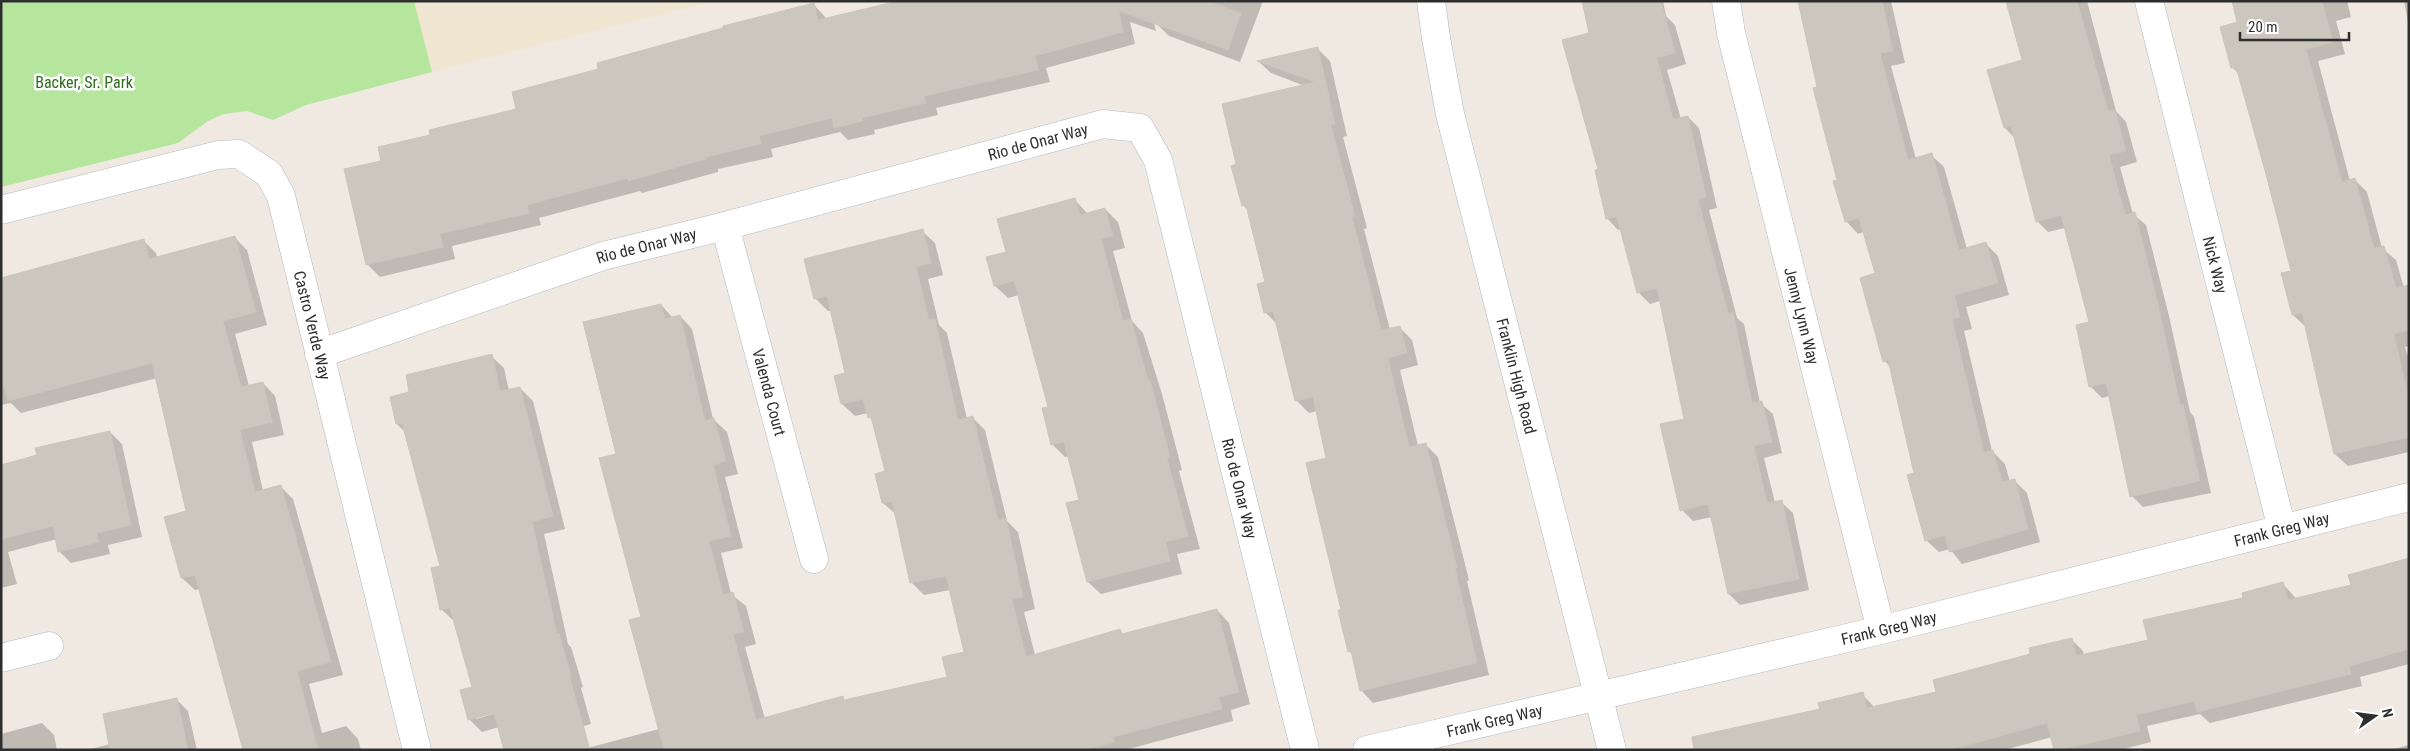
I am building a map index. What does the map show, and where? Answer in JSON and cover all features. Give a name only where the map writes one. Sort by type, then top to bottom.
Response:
[{"type":"street","name":"Franklin High Road","points":[[1431,1],[1450,114],[1612,750]]},
{"type":"street","name":"Jenny Lynn Way","points":[[1726,1],[1731,33],[1881,630]]},
{"type":"street","name":"Nick Way","points":[[2149,1],[2282,529]]},
{"type":"street","name":"Rio de Onar Way","points":[[319,354],[603,256],[725,226],[1103,124],[1140,128],[1158,160],[1305,750]]},
{"type":"street","name":"Castro Verde Way","points":[[1,210],[218,155],[239,154],[269,174],[281,196],[417,750]]},
{"type":"street","name":"Valenda Court","points":[[725,226],[814,559]]},
{"type":"street","name":"Frank Greg Way","points":[[1367,750],[1881,630],[2409,497]]},
{"type":"street","points":[[1,658],[49,646]]},
{"type":"shaded area","points":[[414,1],[716,1],[432,72]]},
{"type":"green space","name":"Backer, Sr. Park","points":[[1,1],[414,1],[432,72],[306,105],[273,120],[247,111],[224,114],[208,121],[178,143],[1,187]]},
{"type":"building","points":[[898,1],[1208,1],[1241,13],[1228,50],[1119,11],[1123,32],[1035,56],[1038,70],[924,96],[926,103],[862,118],[863,121],[834,128],[832,118],[759,136],[761,144],[706,157],[706,159],[628,181],[628,178],[527,205],[529,213],[440,234],[443,247],[366,265],[344,169],[381,161],[378,147],[430,135],[429,130],[516,109],[512,92],[598,69],[597,63],[723,28],[723,26],[814,3],[818,20]]},
{"type":"building","points":[[1582,1],[1661,1],[1675,53],[1657,58],[1673,119],[1688,116],[1706,197],[1698,199],[1728,313],[1733,312],[1752,403],[1762,401],[1772,442],[1754,446],[1767,503],[1782,500],[1799,579],[1728,594],[1708,504],[1680,511],[1660,424],[1684,419],[1657,288],[1637,293],[1617,217],[1606,219],[1595,170],[1598,169],[1562,40],[1589,33]]},
{"type":"building","points":[[1798,1],[1882,1],[1893,51],[1880,53],[1908,160],[1932,153],[1959,250],[1986,242],[1998,283],[1954,295],[1960,317],[1952,319],[1984,453],[1993,450],[2002,482],[2015,479],[2028,529],[1949,552],[1945,535],[1925,541],[1907,475],[1914,473],[1888,360],[1883,362],[1860,278],[1875,273],[1859,218],[1845,222],[1833,181],[1837,180],[1813,88],[1817,87]]},
{"type":"building","points":[[2006,1],[2077,1],[2108,111],[2115,109],[2126,151],[2109,155],[2125,215],[2135,212],[2158,304],[2180,405],[2183,404],[2200,481],[2130,497],[2106,383],[2089,387],[2076,325],[2089,322],[2061,215],[2036,222],[2011,126],[2004,128],[1987,70],[2022,60]]},
{"type":"building","points":[[2232,1],[2322,1],[2333,42],[2306,49],[2342,182],[2355,178],[2374,248],[2384,246],[2396,288],[2409,285],[2409,330],[2394,334],[2409,400],[2409,437],[2334,454],[2302,313],[2292,315],[2281,273],[2291,271],[2266,174],[2236,67],[2231,68],[2220,27],[2237,22]]},
{"type":"building","points":[[1318,47],[1335,124],[1331,125],[1355,216],[1352,217],[1381,330],[1400,326],[1407,353],[1388,358],[1409,447],[1426,443],[1457,568],[1455,568],[1477,663],[1360,691],[1351,651],[1348,652],[1338,610],[1341,610],[1306,463],[1326,458],[1313,397],[1295,401],[1273,311],[1264,313],[1257,284],[1265,282],[1246,205],[1242,206],[1231,166],[1236,164],[1222,104],[1315,82],[1257,61]]},
{"type":"building","points":[[1075,198],[1080,215],[1105,208],[1113,236],[1101,239],[1123,321],[1131,319],[1148,380],[1150,380],[1170,457],[1167,458],[1188,536],[1166,542],[1170,561],[1087,582],[1066,503],[1079,500],[1064,442],[1051,445],[1042,408],[1048,407],[1014,281],[994,286],[986,257],[1006,252],[997,219]]},
{"type":"building","points":[[923,229],[931,263],[916,267],[929,320],[935,319],[958,420],[973,416],[998,520],[1006,518],[1023,597],[1012,599],[1026,657],[1120,629],[1122,634],[1217,609],[1239,692],[1219,697],[1222,709],[1113,737],[1115,742],[1086,750],[664,750],[629,620],[641,617],[599,458],[616,454],[583,322],[661,304],[665,319],[680,315],[705,421],[714,418],[726,461],[713,465],[731,536],[709,541],[723,595],[733,592],[744,632],[733,634],[756,720],[843,696],[844,700],[947,677],[942,657],[964,652],[946,576],[910,583],[892,501],[882,503],[875,474],[885,471],[871,417],[868,418],[863,399],[841,404],[834,376],[845,373],[827,296],[814,299],[804,259]]},
{"type":"building","points":[[235,236],[256,312],[223,321],[241,387],[263,382],[272,422],[240,430],[255,492],[281,485],[331,662],[297,671],[318,750],[243,750],[195,575],[181,578],[164,517],[186,511],[152,363],[8,401],[1,377],[1,278],[144,239],[149,259]]},
{"type":"building","points":[[492,354],[500,391],[520,387],[553,516],[532,522],[557,634],[559,633],[571,675],[569,675],[590,750],[504,750],[494,713],[468,720],[460,690],[472,687],[450,608],[440,610],[431,568],[440,566],[402,423],[396,424],[390,397],[409,392],[406,375]]},
{"type":"building","points":[[110,431],[131,525],[97,533],[99,542],[58,552],[53,526],[1,539],[1,465],[37,455],[35,448]]},
{"type":"building","points":[[2409,558],[2409,649],[2349,666],[2351,674],[2197,712],[2194,701],[2136,715],[2140,731],[2060,750],[2054,750],[2047,723],[1950,750],[1694,750],[1692,737],[1820,709],[1818,703],[1863,692],[1867,708],[1936,692],[1933,680],[2030,654],[2029,648],[2072,638],[2076,656],[2148,640],[2143,620],[2243,598],[2242,593],[2283,582],[2288,600],[2351,585],[2348,575]]},
{"type":"building","points":[[177,698],[188,750],[110,750],[103,714]]}]
